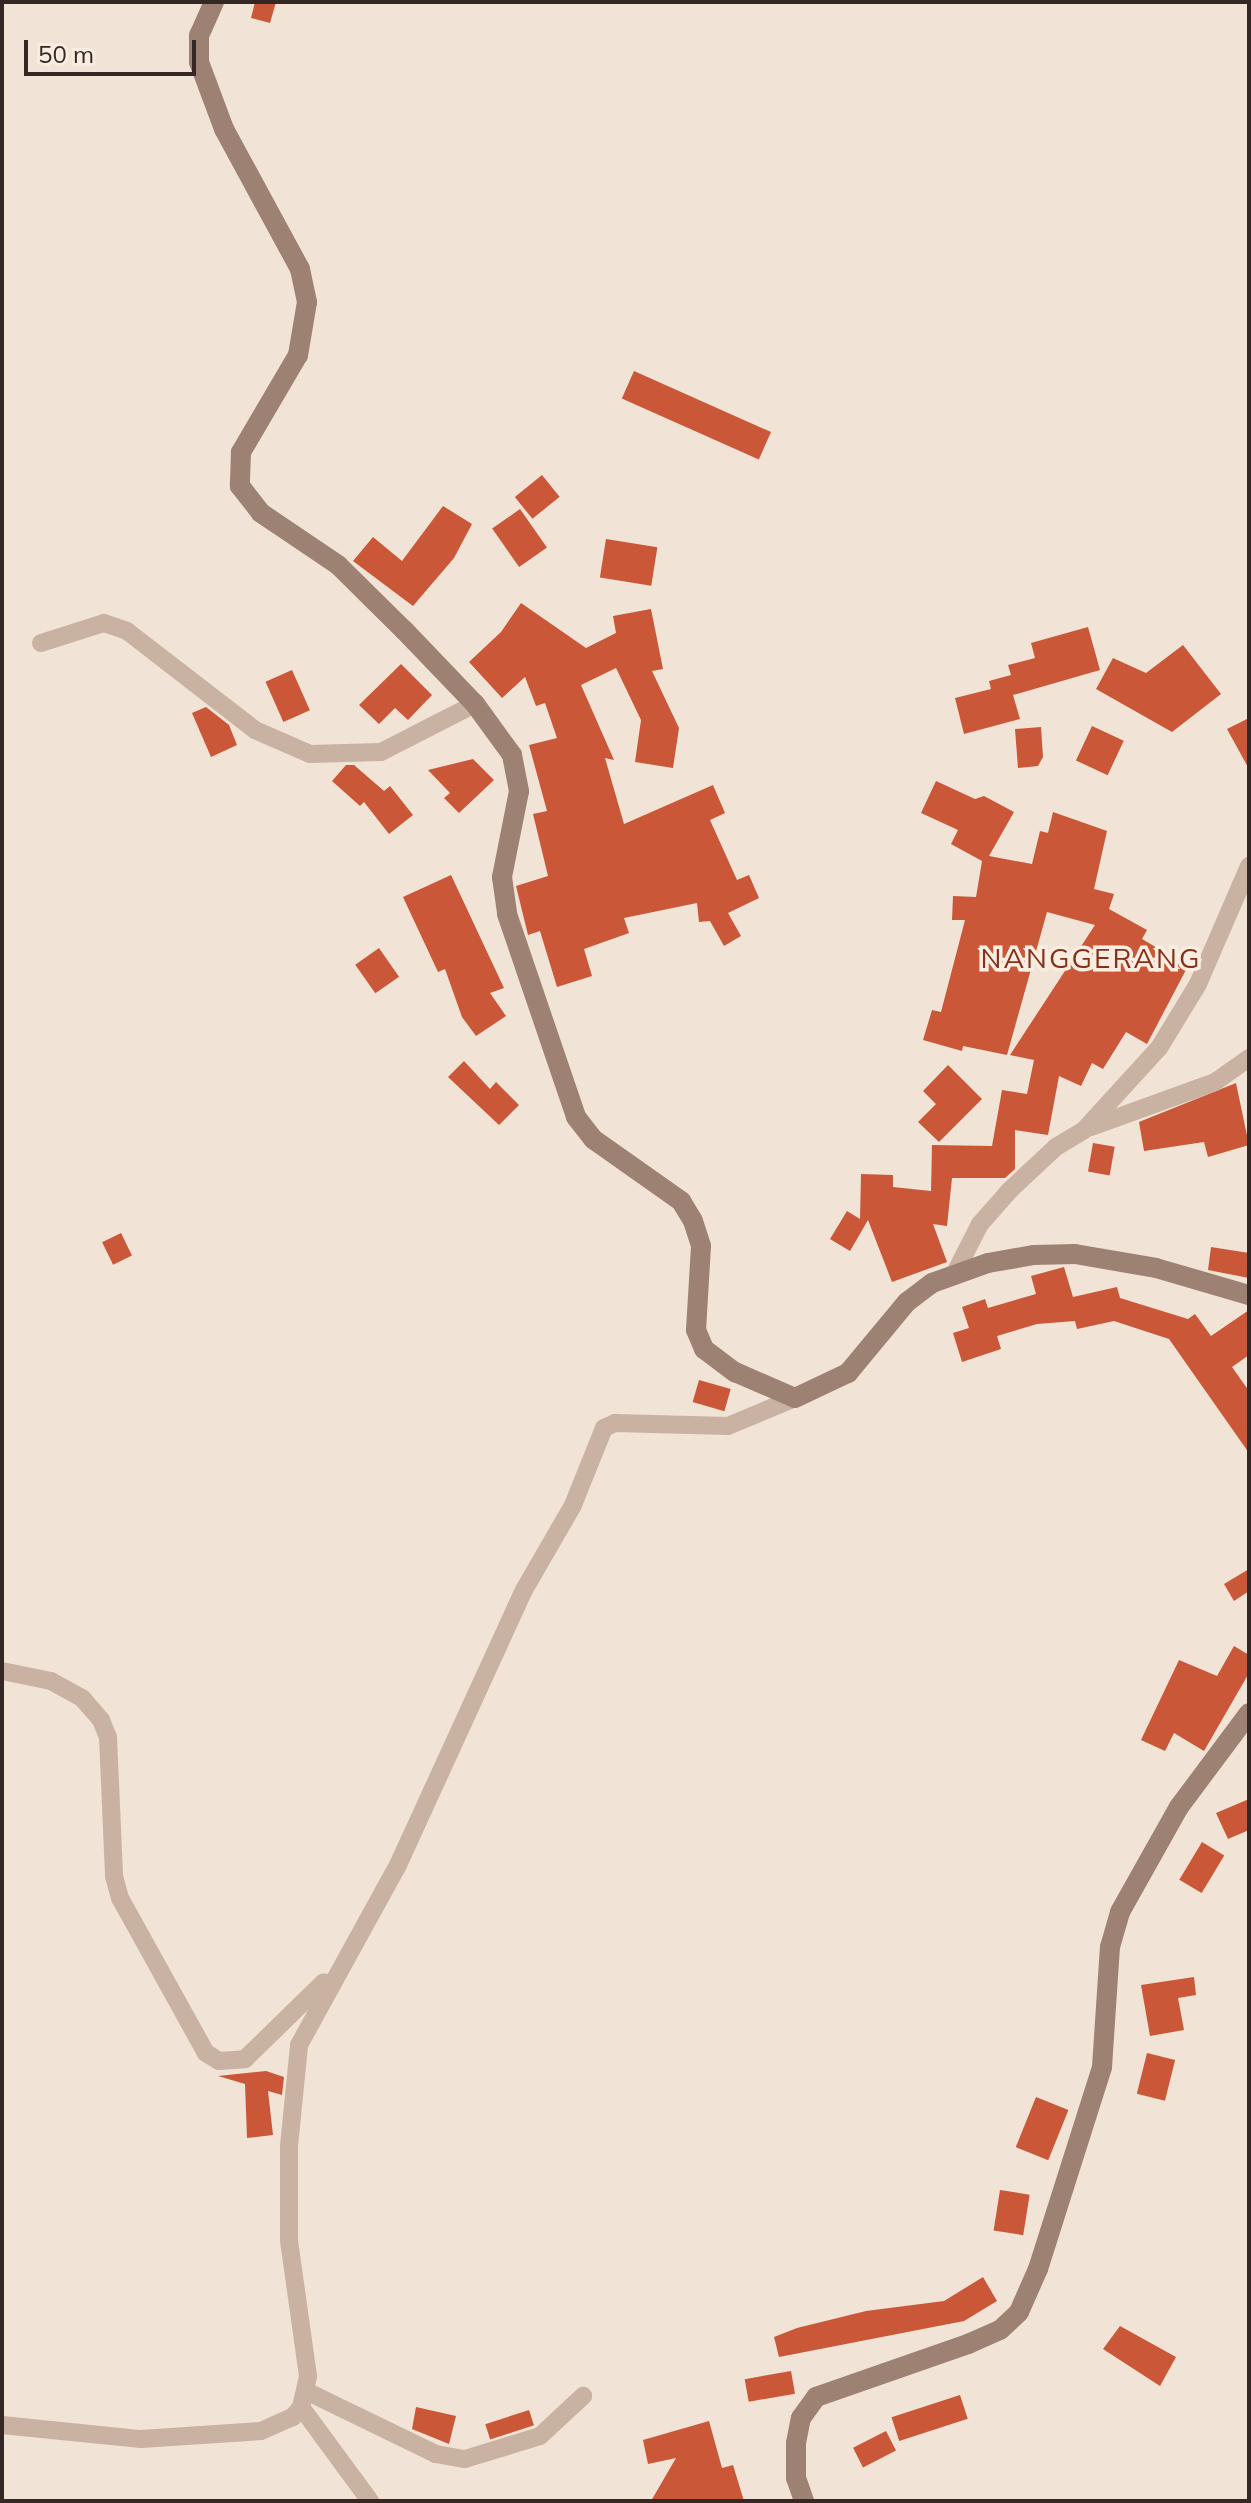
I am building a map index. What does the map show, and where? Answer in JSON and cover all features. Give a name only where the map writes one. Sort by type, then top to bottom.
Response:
[{"type":"street","points":[[214,2],[199,35],[199,62],[224,129],[300,269],[307,302],[298,355],[241,452],[240,486],[261,513],[338,565],[475,704],[512,755],[520,776],[503,894],[576,1117],[593,1139],[681,1201],[693,1221],[701,1246],[696,1330],[704,1349],[735,1372],[795,1398]]},
{"type":"street","points":[[41,643],[104,623],[127,631],[255,730],[310,754],[381,752],[475,704]]},
{"type":"street","points":[[1084,1130],[1159,1048],[1198,984],[1249,866]]},
{"type":"street","points":[[955,1273],[980,1224],[1010,1190],[1056,1147],[1084,1130],[1215,1082],[1249,1058]]},
{"type":"street","points":[[2,2425],[86,2436],[178,2437],[261,2431],[293,2417],[303,2399],[308,2376],[289,2240],[292,2087],[299,2045],[338,1969],[398,1865],[524,1590],[573,1505],[604,1428],[615,1423],[728,1426],[848,1373],[907,1302],[955,1273],[1034,1255],[1075,1254],[1168,1271],[1249,1295]]},
{"type":"street","points":[[2,1671],[51,1681],[82,1698],[101,1720],[108,1737],[114,1876],[120,1898],[206,2053],[228,2062],[253,2054],[338,1969]]},
{"type":"street","points":[[804,2501],[796,2478],[796,2443],[801,2418],[816,2397],[968,2344],[1000,2330],[1019,2312],[1038,2269],[1102,2067],[1110,1947],[1120,1912],[1179,1807],[1249,1713]]},
{"type":"street","points":[[303,2399],[436,2454],[465,2459],[540,2436],[583,2396]]},
{"type":"street","points":[[303,2399],[370,2501]]},
{"type":"building","points":[[255,2],[276,2],[270,23],[251,18]]},
{"type":"building","points":[[634,371],[771,432],[759,459],[622,398]]},
{"type":"building","points":[[542,475],[560,497],[532,519],[515,497]]},
{"type":"building","points":[[443,506],[472,524],[454,558],[413,606],[353,561],[373,537],[402,561]]},
{"type":"building","points":[[520,509],[547,548],[519,567],[492,529]]},
{"type":"building","points":[[606,539],[657,547],[651,586],[600,578]]},
{"type":"building","points":[[521,603],[586,648],[616,633],[613,616],[651,609],[663,669],[652,671],[679,728],[673,768],[635,762],[641,720],[616,668],[581,685],[614,760],[605,758],[624,824],[713,785],[725,813],[710,820],[737,880],[749,875],[759,898],[728,913],[741,936],[724,946],[710,921],[699,922],[697,903],[624,918],[629,933],[584,949],[592,976],[557,987],[540,931],[528,935],[516,886],[548,876],[533,814],[547,811],[529,745],[557,738],[545,703],[536,706],[525,677],[502,698],[469,662],[501,632]]},
{"type":"building","points":[[1088,627],[1100,670],[1013,695],[1020,719],[964,734],[955,698],[991,689],[989,681],[1011,675],[1008,665],[1035,658],[1031,643]]},
{"type":"building","points":[[1183,645],[1221,694],[1172,732],[1096,689],[1113,658],[1146,673]]},
{"type":"building","points":[[401,664],[432,695],[408,720],[395,708],[379,724],[359,705]]},
{"type":"building","points":[[292,670],[310,710],[283,722],[266,682]]},
{"type":"building","points":[[206,707],[229,725],[237,745],[211,757],[192,713]]},
{"type":"building","points":[[1249,718],[1249,769],[1227,729]]},
{"type":"building","points":[[1092,726],[1124,741],[1108,775],[1076,760]]},
{"type":"building","points":[[1041,727],[1043,757],[1038,766],[1018,768],[1015,729]]},
{"type":"building","points":[[473,759],[494,780],[459,813],[444,798],[450,793],[428,770]]},
{"type":"building","points":[[346,765],[354,765],[384,791],[390,786],[413,815],[389,834],[364,802],[360,806],[332,781]]},
{"type":"building","points":[[936,781],[975,799],[984,796],[1014,812],[989,856],[1032,864],[1040,831],[1048,833],[1053,812],[1107,831],[1094,889],[1114,894],[1109,909],[1147,930],[1142,939],[1188,966],[1147,1044],[1126,1032],[1103,1069],[1092,1063],[1081,1086],[1059,1076],[1048,1135],[1015,1130],[1015,1169],[1005,1178],[952,1178],[947,1226],[933,1224],[947,1262],[892,1282],[868,1220],[850,1251],[830,1239],[847,1211],[860,1219],[861,1174],[893,1175],[893,1187],[931,1191],[932,1145],[992,1146],[1002,1090],[1027,1094],[1034,1060],[1010,1055],[1095,925],[1047,912],[1007,1055],[963,1046],[962,1051],[923,1040],[932,1010],[941,1012],[965,920],[952,920],[953,896],[976,897],[982,861],[951,844],[958,830],[921,813]]},
{"type":"building","points":[[451,875],[504,988],[490,993],[506,1016],[476,1036],[462,1017],[445,969],[438,972],[403,897]]},
{"type":"building","points":[[379,948],[399,977],[375,993],[355,965]]},
{"type":"building","points":[[464,1061],[490,1089],[496,1082],[519,1105],[499,1125],[448,1077]]},
{"type":"building","points":[[948,1065],[982,1099],[939,1142],[918,1122],[936,1104],[923,1091]]},
{"type":"building","points":[[1236,1083],[1249,1145],[1208,1157],[1204,1142],[1144,1151],[1139,1122]]},
{"type":"building","points":[[1093,1143],[1115,1147],[1110,1175],[1088,1172]]},
{"type":"building","points":[[121,1233],[132,1255],[113,1265],[102,1242]]},
{"type":"building","points":[[1211,1247],[1249,1253],[1249,1278],[1208,1270]]},
{"type":"building","points":[[1064,1267],[1073,1297],[1117,1287],[1120,1298],[1188,1319],[1195,1314],[1211,1336],[1249,1310],[1249,1355],[1232,1367],[1249,1391],[1249,1453],[1169,1339],[1114,1321],[1077,1329],[1075,1321],[1037,1324],[997,1336],[1001,1349],[962,1362],[953,1333],[969,1328],[962,1307],[985,1299],[988,1308],[1036,1294],[1031,1276]]},
{"type":"building","points":[[699,1380],[731,1389],[724,1411],[693,1402]]},
{"type":"building","points":[[1249,1569],[1249,1591],[1234,1601],[1224,1584]]},
{"type":"building","points":[[1234,1646],[1249,1655],[1249,1673],[1204,1751],[1174,1733],[1165,1751],[1141,1740],[1179,1660],[1217,1676]]},
{"type":"building","points":[[1249,1799],[1249,1830],[1228,1839],[1216,1813]]},
{"type":"building","points":[[1202,1842],[1224,1855],[1202,1893],[1179,1880]]},
{"type":"building","points":[[1194,1977],[1196,1995],[1178,1998],[1184,2030],[1150,2036],[1141,1985]]},
{"type":"building","points":[[1147,2053],[1175,2060],[1165,2101],[1137,2094]]},
{"type":"building","points":[[266,2071],[284,2077],[282,2095],[268,2091],[273,2135],[247,2138],[245,2084],[218,2076]]},
{"type":"building","points":[[1036,2097],[1068,2110],[1048,2160],[1016,2147]]},
{"type":"building","points":[[1000,2190],[1030,2195],[1023,2235],[994,2230]]},
{"type":"building","points":[[983,2277],[997,2301],[964,2321],[779,2357],[774,2337],[797,2328],[866,2311],[944,2301]]},
{"type":"building","points":[[1120,2326],[1176,2357],[1160,2386],[1103,2349]]},
{"type":"building","points":[[791,2371],[795,2394],[749,2402],[745,2379]]},
{"type":"building","points":[[960,2395],[968,2419],[899,2441],[892,2417]]},
{"type":"building","points":[[416,2407],[456,2416],[449,2444],[412,2429]]},
{"type":"building","points":[[529,2410],[534,2425],[490,2439],[485,2424]]},
{"type":"building","points":[[709,2421],[722,2468],[733,2465],[744,2501],[651,2501],[676,2458],[648,2464],[643,2440]]},
{"type":"building","points":[[886,2431],[896,2451],[863,2467],[853,2448]]},
{"type":"district","name":"NANGGERANG","points":[[1091,958]]}]
